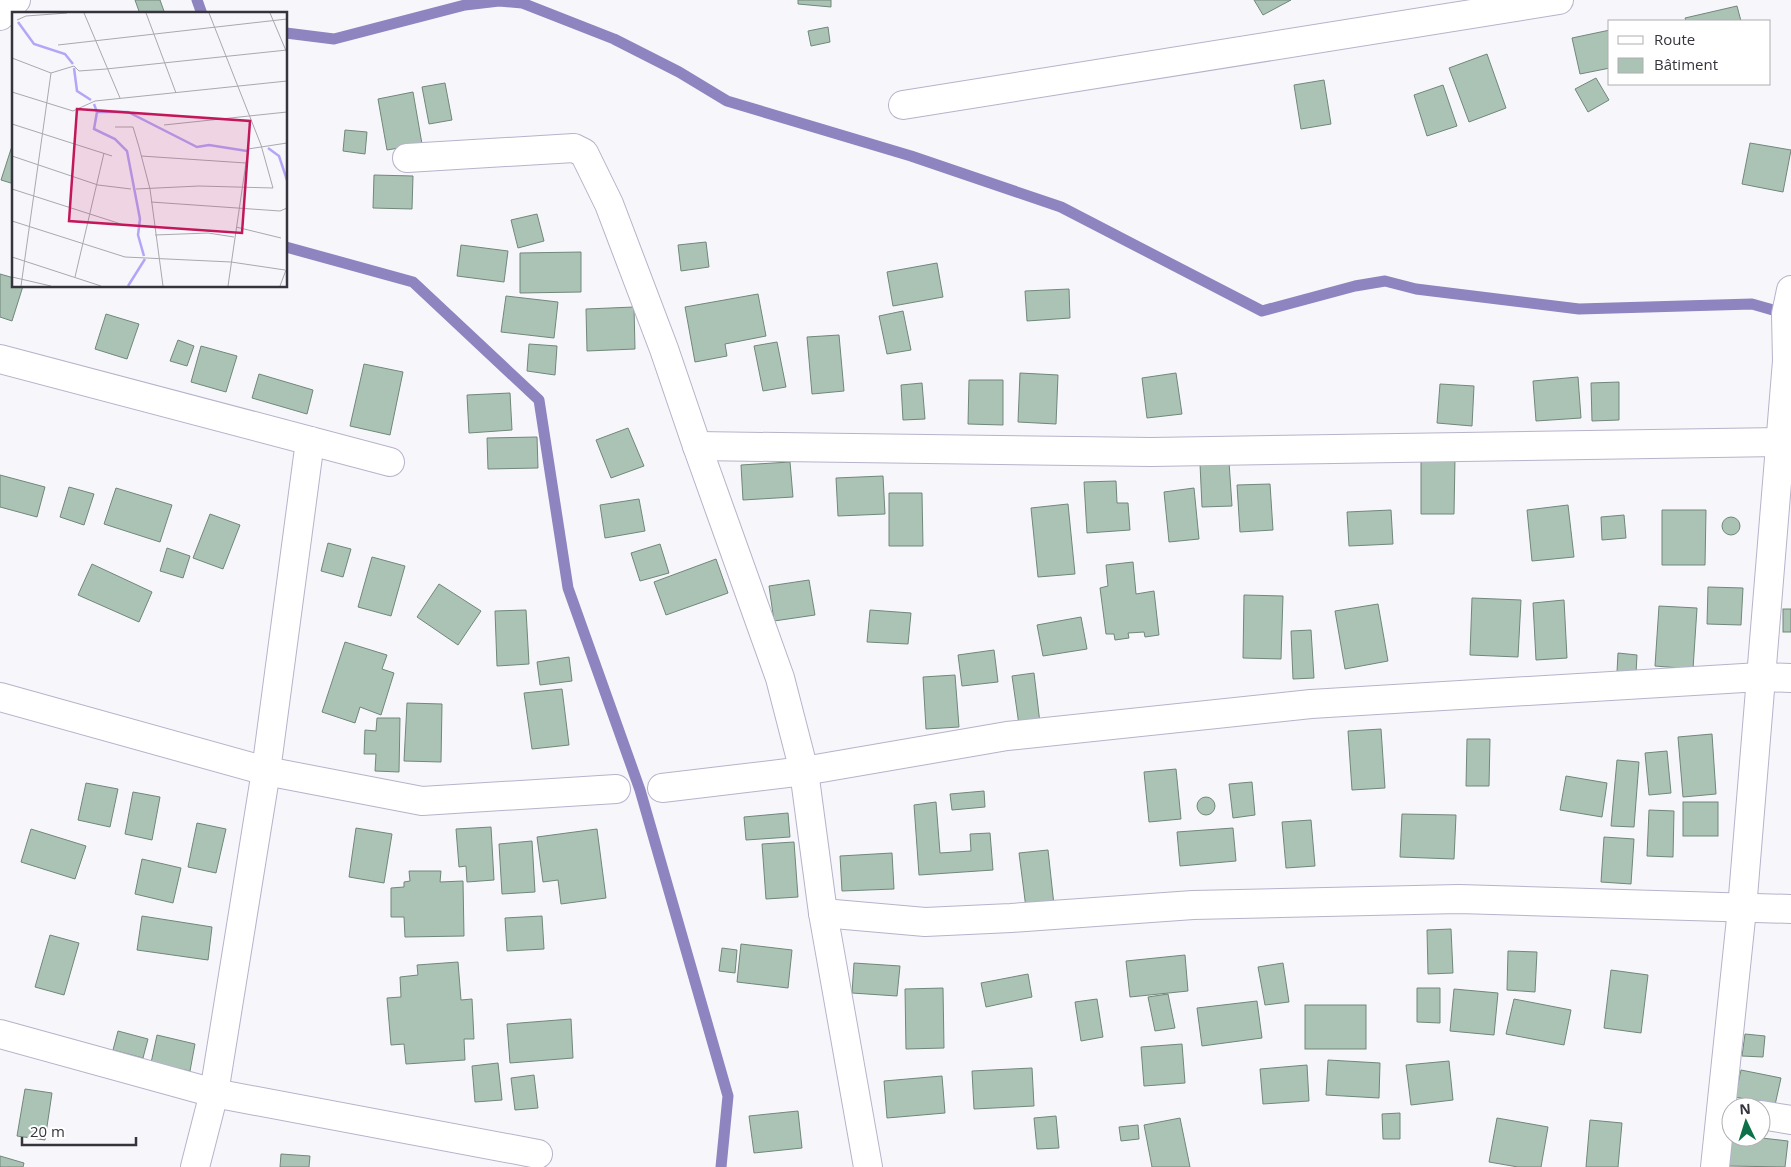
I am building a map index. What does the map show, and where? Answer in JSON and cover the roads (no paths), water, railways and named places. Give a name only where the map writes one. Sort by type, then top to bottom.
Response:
[{"type":"street","points":[[0,16],[16,0]]},
{"type":"street","points":[[904,105],[1559,0]]},
{"type":"street","points":[[407,158],[574,148],[584,153],[609,204],[664,349],[780,678],[804,771],[823,913],[868,1167]]},
{"type":"street","points":[[1727,1097],[1787,361],[1786,314],[1791,290]]},
{"type":"street","points":[[0,359],[390,462]]},
{"type":"street","points":[[196,1167],[214,1093],[266,770],[310,441]]},
{"type":"street","points":[[697,446],[1152,452],[1779,442]]},
{"type":"street","points":[[662,788],[804,771],[1006,736],[1311,704],[1760,677],[1791,678]]},
{"type":"street","points":[[0,697],[266,770],[422,801],[616,789]]},
{"type":"street","points":[[823,913],[925,922],[1193,905],[1459,899],[1791,909]]},
{"type":"street","points":[[0,1034],[214,1093],[538,1154]]},
{"type":"street","points":[[1771,1117],[1791,1120]]},
{"type":"street","points":[[1715,1167],[1721,1135]]},
{"type":"waterway","points":[[197,0],[201,12]]},
{"type":"waterway","points":[[288,33],[334,39],[465,5],[499,1],[522,3],[614,39],[679,72],[727,101],[911,156],[1061,207],[1262,311],[1355,286],[1385,281],[1416,289],[1579,309],[1752,304],[1787,314]]},
{"type":"waterway","points":[[288,248],[413,282],[539,400],[568,588],[640,790],[728,1096],[721,1167]]}]
